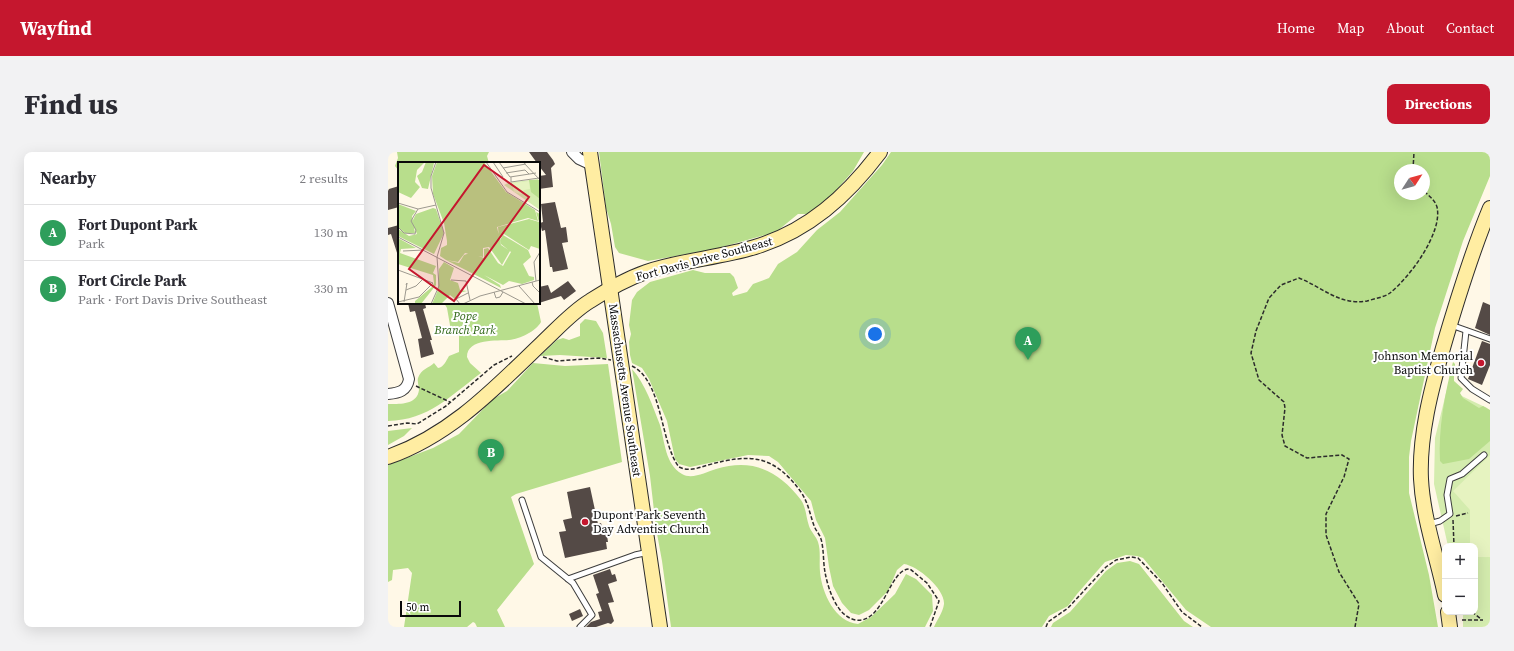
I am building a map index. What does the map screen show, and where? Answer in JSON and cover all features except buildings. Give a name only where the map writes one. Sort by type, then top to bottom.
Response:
[{"type":"main road","name":"Fort Davis Drive Southeast","points":[[388,456],[429,439],[462,417],[494,390],[572,315],[589,301],[646,272],[755,247],[794,231],[821,214],[841,198],[858,180],[880,152]]},
{"type":"main road","name":"Massachusetts Avenue Southeast","points":[[591,159],[660,627]]},
{"type":"main road","points":[[1442,582],[1421,482],[1422,447],[1435,379],[1450,325],[1468,265],[1490,208]]},
{"type":"main road","points":[[1448,615],[1450,627]]},
{"type":"street","points":[[572,152],[579,159],[591,159]]},
{"type":"street","points":[[388,303],[408,373],[408,384],[404,389],[393,394]]},
{"type":"lane","points":[[1450,325],[1490,339]]},
{"type":"lane","points":[[1466,331],[1461,378],[1472,389],[1490,400]]},
{"type":"lane","points":[[1429,524],[1440,522],[1450,514],[1447,495],[1450,479],[1462,474],[1484,455]]},
{"type":"lane","points":[[522,500],[541,557],[574,583],[592,615],[580,627]]},
{"type":"lane","points":[[568,578],[634,555],[648,552]]},
{"type":"path","points":[[1413,164],[1414,152]]},
{"type":"path","points":[[1355,627],[1359,604],[1339,572],[1326,535],[1326,514],[1344,477],[1349,459],[1342,455],[1307,458],[1285,446],[1282,435],[1285,408],[1284,402],[1259,380],[1251,353],[1256,331],[1269,298],[1281,285],[1299,278],[1314,284],[1341,300],[1366,301],[1389,294],[1412,271],[1432,237],[1437,208],[1433,199],[1430,196]]},
{"type":"path","points":[[388,426],[407,423],[417,424],[451,402],[494,365],[514,355]]},
{"type":"path","points":[[539,357],[557,361],[599,358],[610,360]]},
{"type":"path","points":[[628,364],[639,370],[647,380],[665,426],[673,458],[679,467],[694,469],[718,462],[760,459],[784,472],[801,492],[810,510],[821,540],[825,573],[831,594],[845,615],[858,621],[872,615],[886,597],[900,574],[907,569],[910,569],[927,582],[939,601],[930,627]]},
{"type":"path","points":[[408,384],[421,388],[451,402]]},
{"type":"path","points":[[1454,543],[1452,523],[1454,517],[1458,514],[1468,513]]},
{"type":"path","points":[[1046,627],[1048,622],[1068,608],[1106,567],[1116,560],[1131,557],[1138,558],[1162,583],[1182,612],[1202,627]]},
{"type":"path","points":[[1462,620],[1483,620],[1476,615]]},
{"type":"green space","points":[[397,152],[489,152],[487,156],[489,162],[398,162],[398,170],[395,166],[398,158]]},
{"type":"green space","points":[[599,152],[864,152],[853,171],[832,195],[813,212],[808,214],[798,214],[776,232],[715,249],[648,261],[619,253],[615,247],[611,224],[606,208]]},
{"type":"green space","points":[[891,152],[1490,152],[1490,176],[1463,241],[1435,328],[1411,441],[1409,457],[1409,493],[1429,575],[1438,627],[1211,627],[1186,610],[1143,558],[1126,555],[1105,562],[1068,606],[1049,616],[1042,627],[934,627],[944,604],[943,598],[930,579],[916,569],[904,564],[897,570],[888,591],[869,610],[859,615],[851,613],[842,603],[833,586],[825,538],[816,520],[811,501],[778,462],[769,456],[748,455],[690,467],[679,464],[675,459],[667,421],[649,379],[642,368],[632,363],[629,342],[631,334],[629,325],[632,300],[637,292],[650,282],[693,270],[705,273],[730,273],[734,277],[738,288],[732,293],[733,296],[747,292],[753,284],[769,278],[778,264],[797,252],[817,230],[840,212],[882,165]]},
{"type":"green space","name":"Pope Branch Park","points":[[445,304],[537,304],[541,322],[532,331],[518,338],[484,342],[472,346],[468,351],[467,357],[470,363],[481,373],[449,398],[427,411],[402,420],[388,421],[388,404],[407,403],[415,399],[419,390],[419,375],[434,363],[438,368],[442,366],[445,364],[449,356],[459,352],[459,333],[451,331],[447,308]]},
{"type":"green space","points":[[585,319],[596,321],[603,333],[607,358],[560,355],[540,356],[557,340],[563,338],[569,340],[580,336],[580,324]]},
{"type":"green space","points":[[1453,362],[1455,364],[1454,381],[1463,389],[1460,393],[1463,398],[1479,408],[1483,406],[1490,410],[1490,441],[1469,459],[1443,464],[1440,461],[1441,424],[1447,386]]},
{"type":"green space","points":[[533,363],[565,366],[608,364],[622,462],[516,494],[511,497],[534,564],[497,610],[505,627],[477,627],[473,622],[467,627],[404,627],[412,573],[408,568],[393,570],[392,580],[388,582],[388,465],[433,448],[459,434],[493,399],[507,391]]},
{"type":"green space","points":[[632,369],[645,388],[660,425],[666,452],[676,470],[686,476],[695,476],[729,466],[753,466],[784,481],[793,490],[803,503],[809,526],[818,542],[821,580],[827,597],[836,612],[850,622],[858,624],[871,617],[895,594],[906,574],[916,579],[932,595],[933,611],[925,627],[671,627],[656,528],[650,476]]},
{"type":"green space","points":[[1447,389],[1487,408],[1490,412],[1490,627],[1463,627],[1463,615],[1478,615],[1478,543],[1447,543],[1434,484],[1435,438]]},
{"type":"green space","points":[[412,428],[404,436],[388,445],[388,431]]},
{"type":"green space","points":[[1490,455],[1490,557],[1478,557],[1478,543],[1470,543],[1470,510],[1453,491]]},
{"type":"green space","points":[[1130,561],[1139,564],[1184,621],[1193,627],[1051,627],[1053,623],[1070,612],[1106,571],[1117,563]]},
{"type":"place","name":"Fort Dupont Park","points":[[1028,360]]},
{"type":"place","name":"Johnson Memorial Baptist Church","points":[[1481,363]]},
{"type":"place","name":"Fort Circle Park","points":[[491,472]]},
{"type":"place","name":"Dupont Park Seventh Day Adventist Church","points":[[585,522]]}]
